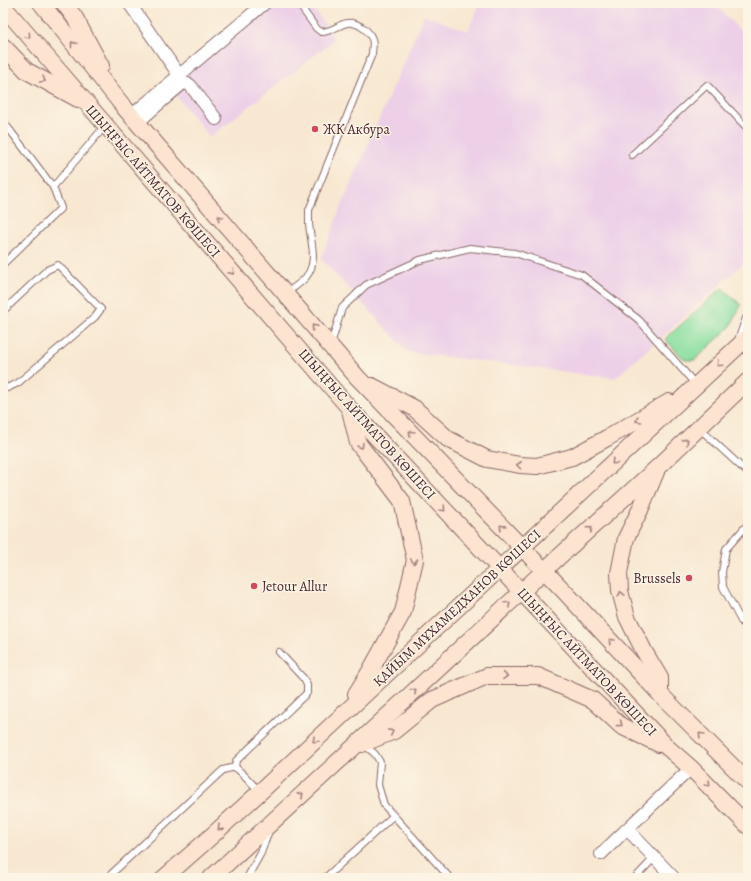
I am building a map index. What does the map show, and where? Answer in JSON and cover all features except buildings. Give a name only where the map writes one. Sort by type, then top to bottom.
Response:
[{"type":"main road","name":"ШЫҢҒЫС АЙТМАТОВ КӨШЕСІ","points":[[41,3],[131,114],[358,378],[544,570],[660,694],[747,779]]},
{"type":"main road","points":[[64,3],[75,18],[131,114]]},
{"type":"main road","name":"ШЫҢҒЫС АЙТМАТОВ КӨШЕСІ","points":[[3,6],[350,409],[668,748],[692,768],[748,826]]},
{"type":"main road","points":[[3,46],[27,71],[88,105]]},
{"type":"main road","name":"ҚАЙЫМ МҰХАМЕДХАНОВ КӨШЕСІ","points":[[164,878],[260,792],[748,337]]},
{"type":"main road","points":[[358,378],[414,408],[448,439],[487,459],[520,465],[537,466],[572,457],[696,386]]},
{"type":"main road","points":[[211,878],[745,386]]},
{"type":"main road","points":[[344,713],[369,673],[403,612],[416,560],[402,501],[358,443],[350,409]]},
{"type":"main road","points":[[658,467],[640,510],[626,538],[619,574],[620,591],[628,617],[644,651],[660,678],[660,694]]},
{"type":"main road","points":[[355,746],[394,732],[432,700],[487,676],[538,676],[593,700],[621,726],[668,748]]},
{"type":"street","points":[[131,114],[265,3]]},
{"type":"street","points":[[135,5],[179,75]]},
{"type":"street","points":[[131,114],[170,94],[185,83],[190,85],[216,119]]},
{"type":"street","points":[[601,854],[692,768]]},
{"type":"street","points":[[627,829],[674,878]]},
{"type":"lane","points":[[286,294],[307,276],[312,264],[313,254],[309,210],[372,54],[373,40],[360,26],[348,23],[326,32],[321,32],[316,28],[298,3]]},
{"type":"lane","points":[[632,155],[707,85],[748,129]]},
{"type":"lane","points":[[3,121],[53,188],[61,208],[3,264]]},
{"type":"lane","points":[[53,188],[106,126]]},
{"type":"lane","points":[[331,346],[342,308],[366,284],[420,260],[470,248],[515,253],[582,275],[639,320],[696,386]]},
{"type":"lane","points":[[3,311],[47,270],[58,265],[101,309],[95,317],[18,383],[7,388],[3,384]]},
{"type":"lane","points":[[734,350],[748,316]]},
{"type":"lane","points":[[699,428],[748,473]]},
{"type":"lane","points":[[748,524],[726,549],[722,572],[722,587],[741,621],[748,628]]},
{"type":"lane","points":[[235,767],[236,761],[307,693],[307,685],[304,679],[279,652]]},
{"type":"lane","points":[[355,746],[368,748],[376,754],[380,762],[378,785],[384,805],[450,878]]},
{"type":"lane","points":[[235,767],[260,792]]},
{"type":"lane","points":[[107,878],[223,770],[235,767]]},
{"type":"lane","points":[[326,878],[393,816]]},
{"type":"lane","points":[[248,878],[261,853],[273,822]]},
{"type":"lane","points":[[635,878],[654,858]]},
{"type":"shaded area","points":[[280,3],[310,3],[331,33],[333,41],[210,137],[163,80]]},
{"type":"shaded area","points":[[480,3],[714,3],[748,39],[748,259],[615,378],[408,352],[321,259],[339,212],[424,15],[468,31]]},
{"type":"green space","points":[[722,288],[741,305],[730,327],[695,360],[685,360],[665,339]]},
{"type":"place","name":"ЖК Акбура","points":[[315,129]]},
{"type":"place","name":"Brussels","points":[[689,578]]},
{"type":"place","name":"Jetour Allur","points":[[254,586]]}]
